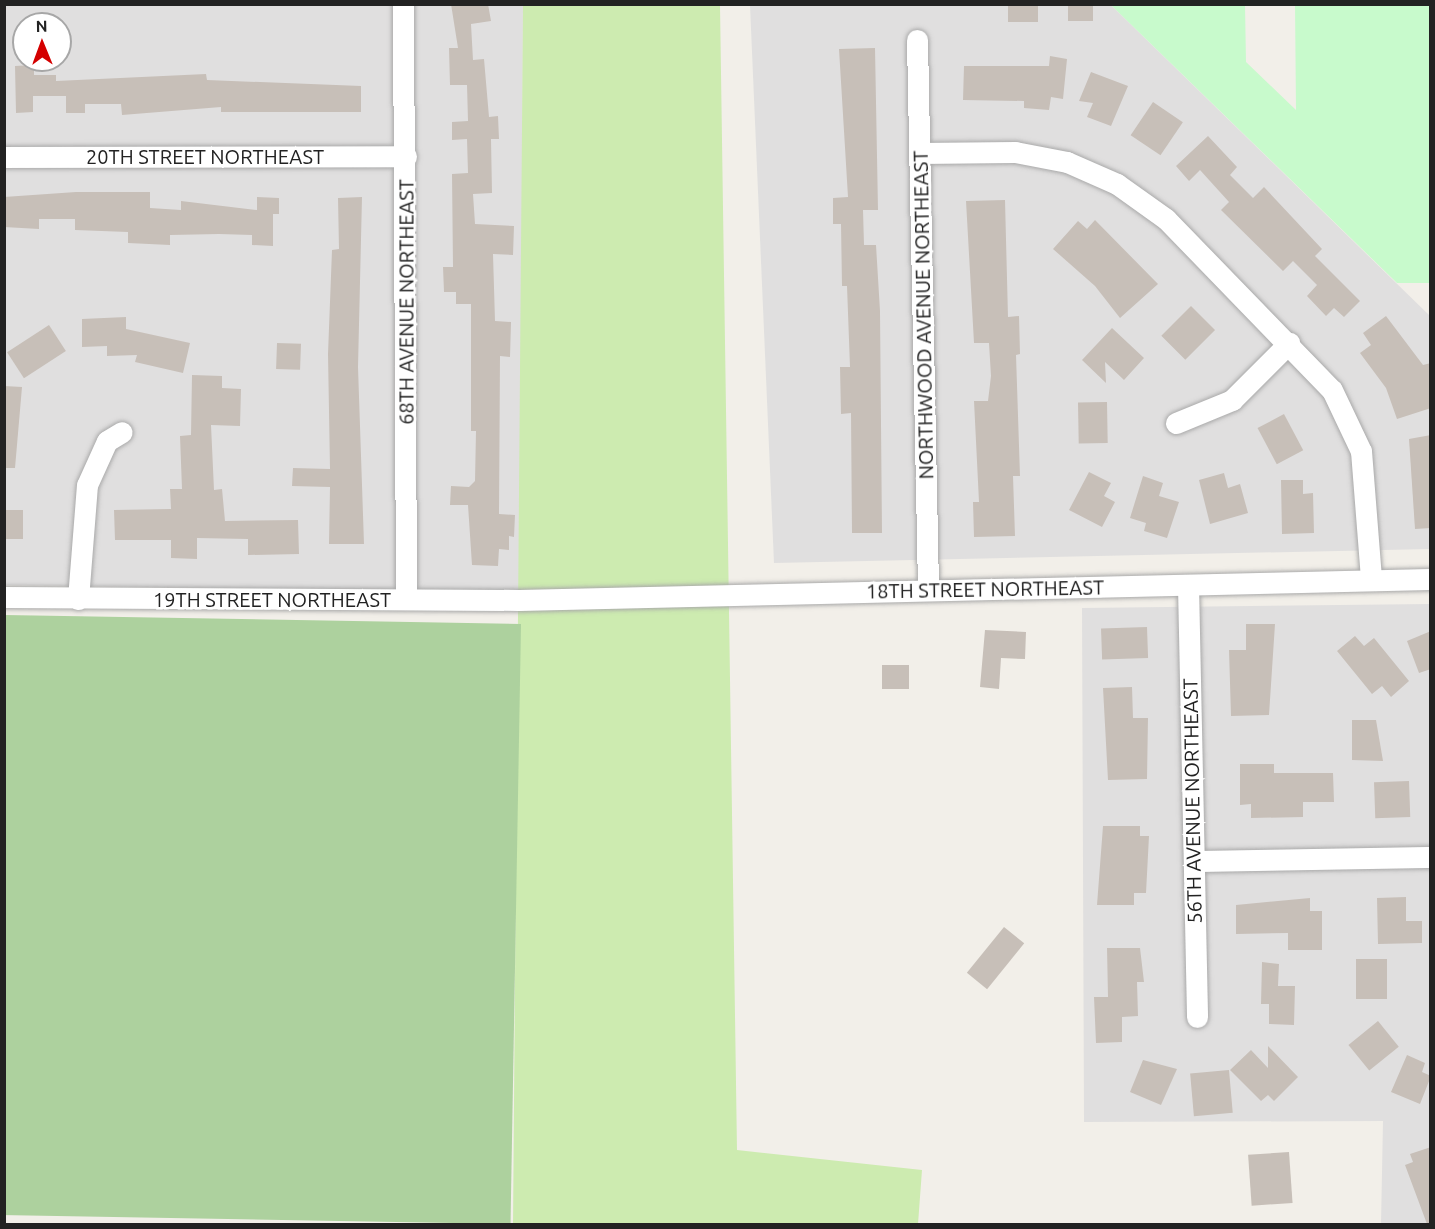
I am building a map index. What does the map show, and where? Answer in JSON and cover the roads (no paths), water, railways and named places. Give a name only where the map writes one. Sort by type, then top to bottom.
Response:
[{"type":"street","name":"68TH AVENUE NORTHEAST","points":[[403,4],[406,156],[406,599]]},
{"type":"street","name":"NORTHWOOD AVENUE NORTHEAST","points":[[917,40],[928,590]]},
{"type":"street","points":[[919,153],[1016,152],[1067,162],[1117,184],[1166,219],[1289,343],[1332,390],[1361,451],[1371,579]]},
{"type":"street","name":"20TH STREET NORTHEAST","points":[[4,157],[406,156]]},
{"type":"street","points":[[1176,423],[1232,400],[1289,343]]},
{"type":"street","points":[[78,599],[87,485],[107,441],[122,432]]},
{"type":"street","name":"18TH STREET NORTHEAST","points":[[539,599],[1431,579]]},
{"type":"street","name":"56TH AVENUE NORTHEAST","points":[[1188,585],[1197,1017]]},
{"type":"street","name":"19TH STREET NORTHEAST","points":[[4,597],[539,599]]},
{"type":"street","points":[[1195,861],[1431,857]]}]
